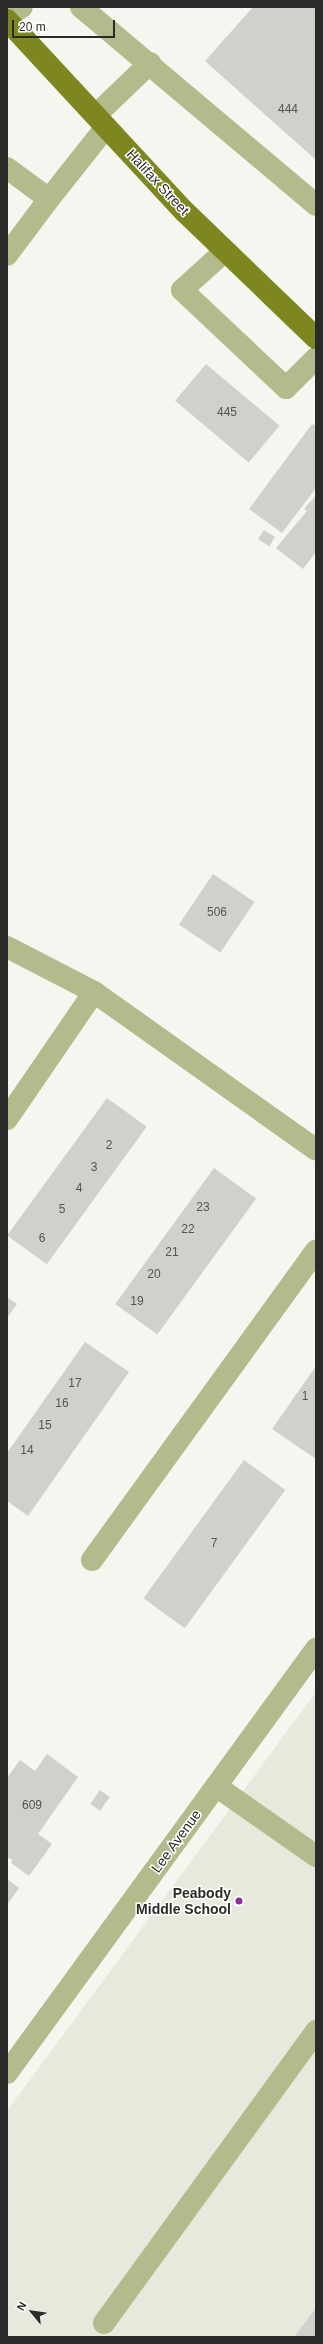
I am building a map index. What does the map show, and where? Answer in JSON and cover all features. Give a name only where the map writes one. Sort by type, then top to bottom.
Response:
[{"type":"main road","name":"Halifax Street","points":[[7,20],[224,252],[316,338]]},
{"type":"street","points":[[7,16],[22,7]]},
{"type":"street","points":[[81,7],[150,63],[316,205]]},
{"type":"street","points":[[7,255],[49,199],[101,121],[150,63]]},
{"type":"street","points":[[7,168],[49,199]]},
{"type":"street","points":[[224,252],[182,290],[286,388],[316,358]]},
{"type":"street","points":[[7,947],[94,992],[316,1150]]},
{"type":"street","points":[[7,1119],[94,992]]},
{"type":"street","points":[[92,1560],[316,1250]]},
{"type":"street","name":"Lee Avenue","points":[[7,2073],[316,1649]]},
{"type":"street","points":[[216,1786],[316,1856]]},
{"type":"street","points":[[104,2323],[316,2031]]},
{"type":"shaded area","name":"Peabody Middle School","points":[[316,1692],[316,2337],[7,2337],[7,2111]]},
{"type":"building","points":[[253,7],[316,7],[316,160],[205,61]]},
{"type":"building","points":[[206,364],[280,426],[249,462],[175,401]]},
{"type":"building","points":[[312,424],[316,426],[316,488],[282,533],[249,509]]},
{"type":"building","points":[[316,495],[316,552],[303,569],[276,548],[307,511],[304,509]]},
{"type":"building","points":[[264,530],[275,537],[269,546],[258,539]]},
{"type":"building","points":[[213,874],[254,902],[220,953],[179,925]]},
{"type":"building","points":[[107,1098],[147,1127],[47,1264],[7,1236]]},
{"type":"building","points":[[214,1168],[256,1199],[157,1334],[115,1304]]},
{"type":"building","points":[[7,1297],[17,1304],[7,1318]]},
{"type":"building","points":[[85,1342],[129,1372],[28,1516],[7,1501],[7,1453]]},
{"type":"building","points":[[316,1366],[316,1459],[272,1429]]},
{"type":"building","points":[[244,1460],[285,1490],[185,1628],[143,1598]]},
{"type":"building","points":[[47,1754],[78,1777],[38,1834],[52,1844],[29,1876],[11,1863],[12,1860],[7,1857],[7,1778],[20,1760],[35,1771]]},
{"type":"building","points":[[100,1790],[110,1797],[100,1811],[90,1804]]},
{"type":"building","points":[[7,1879],[19,1888],[7,1905]]},
{"type":"building","points":[[316,2308],[316,2337],[294,2337]]},
{"type":"place","name":"Peabody Middle School","points":[[239,1901]]}]
